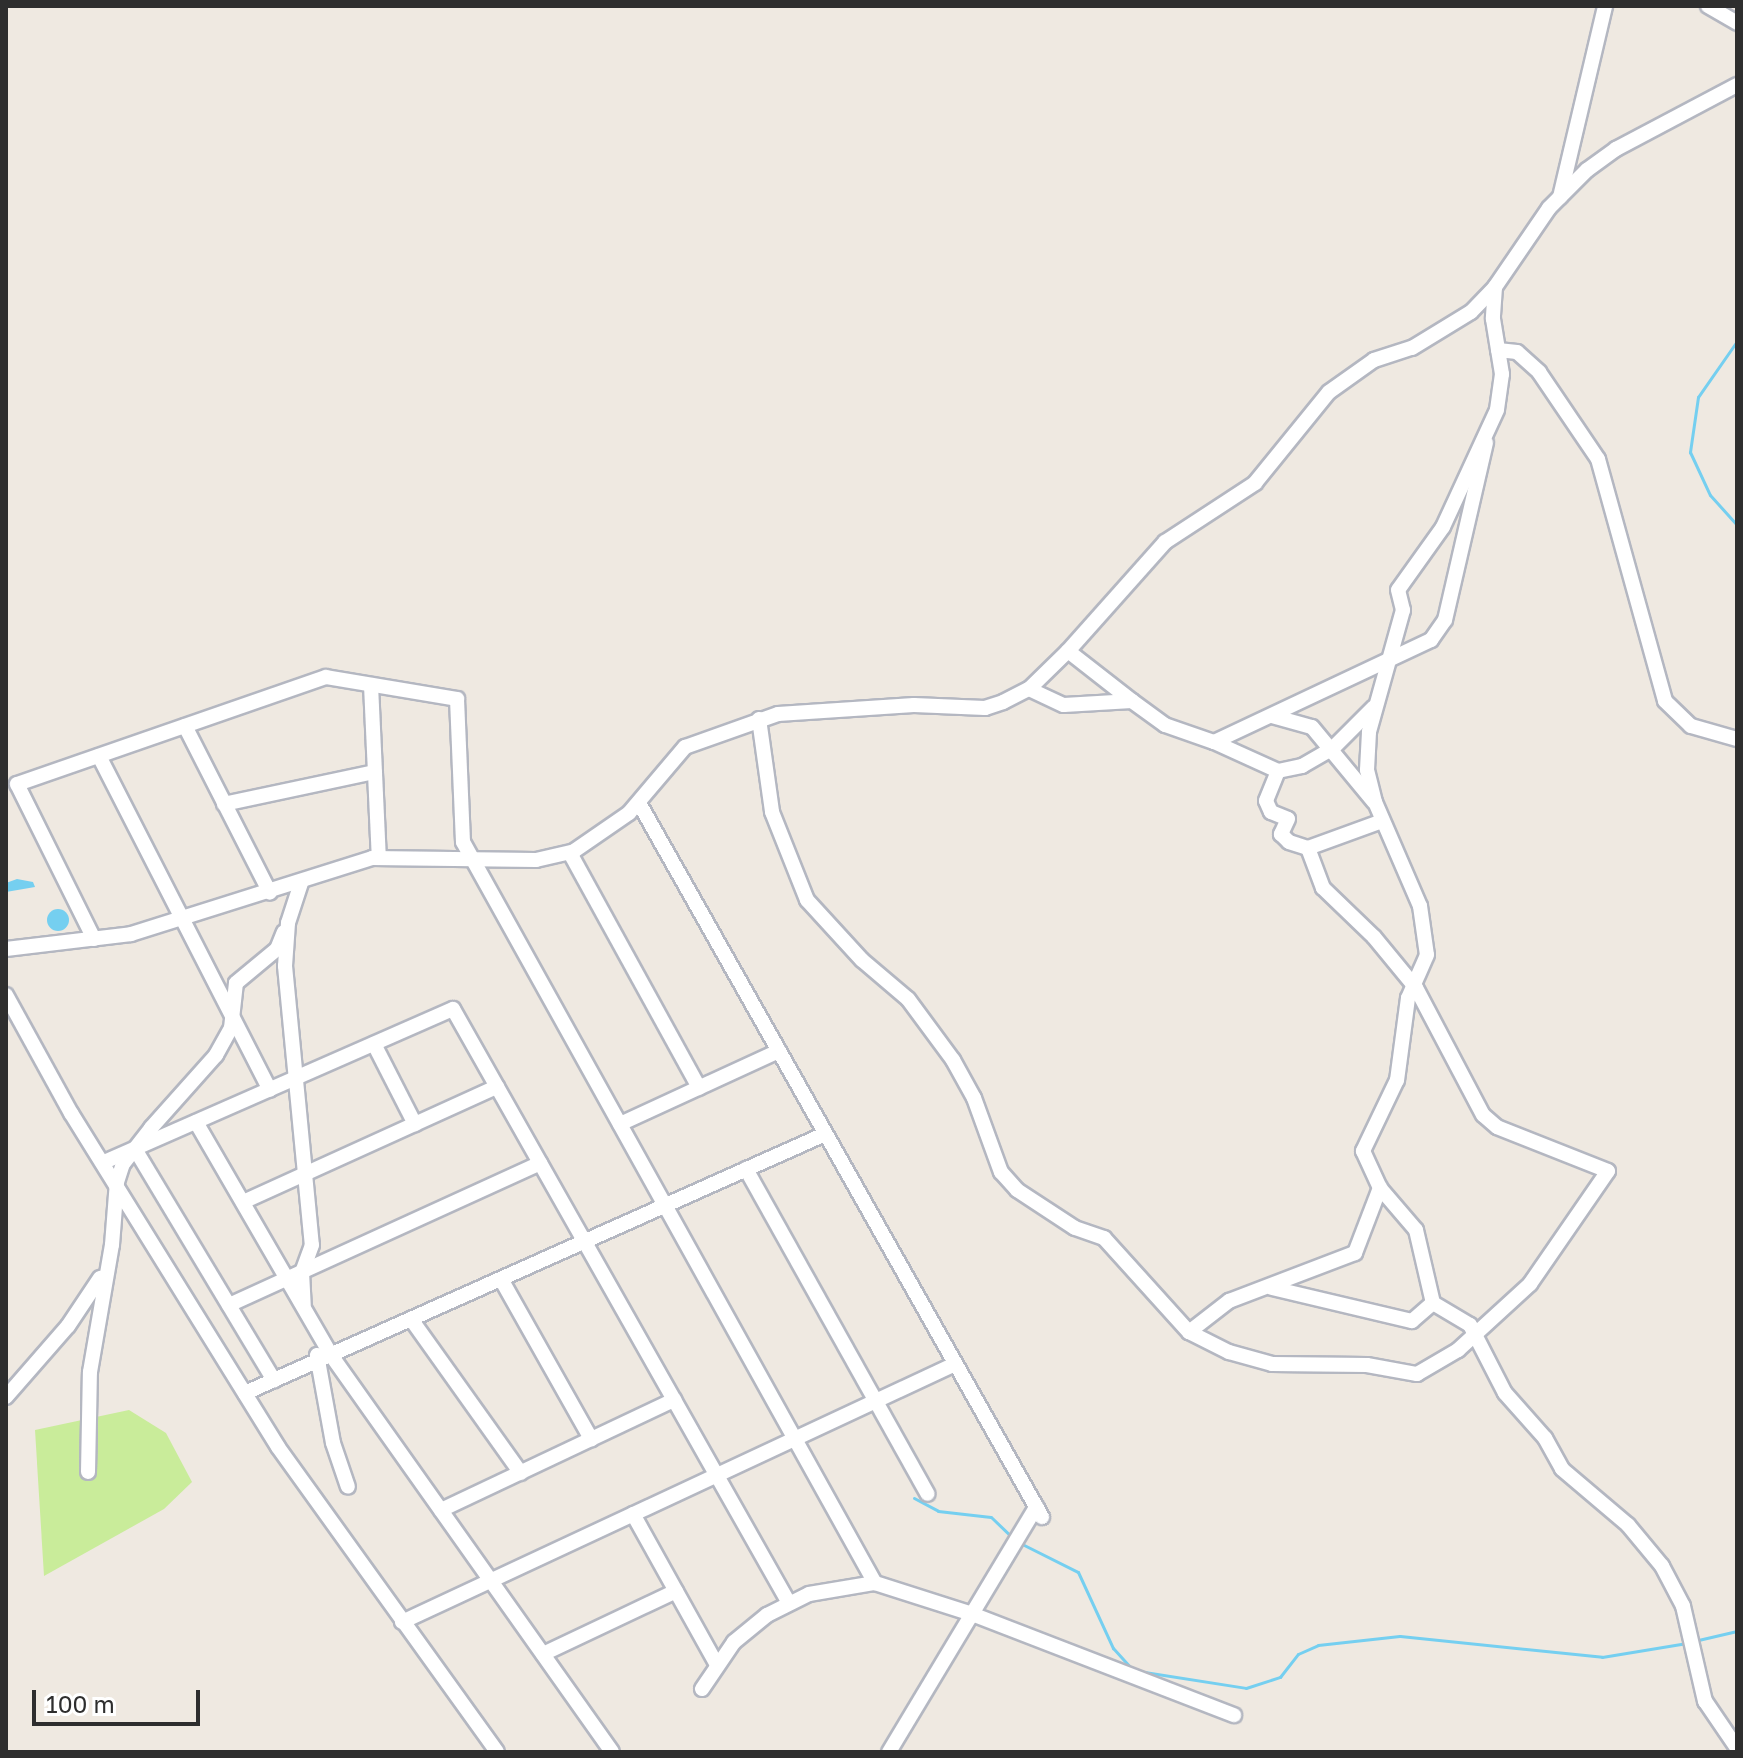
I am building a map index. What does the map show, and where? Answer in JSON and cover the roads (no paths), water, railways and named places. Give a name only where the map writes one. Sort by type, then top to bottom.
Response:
[{"type":"street","points":[[1559,197],[1605,6]]},
{"type":"street","points":[[1708,6],[1737,23]]},
{"type":"street","points":[[6,949],[94,939],[183,920],[379,858],[536,860],[570,853],[639,803],[685,747],[759,719],[819,709],[985,708],[1029,689],[1068,651],[1165,542],[1255,483],[1329,392],[1374,360],[1412,348],[1454,322],[1495,287],[1559,197],[1616,149],[1737,85]]},
{"type":"street","points":[[1433,1303],[1416,1230],[1380,1188],[1363,1143],[1397,1080],[1406,1010],[1427,955],[1425,925],[1382,821],[1367,770],[1374,707],[1403,610],[1398,590],[1443,527],[1499,399],[1495,287]]},
{"type":"street","points":[[1498,350],[1517,352],[1539,372],[1598,459],[1665,701],[1691,726],[1737,739]]},
{"type":"street","points":[[1214,742],[1336,688],[1391,655],[1431,640],[1445,620],[1488,427]]},
{"type":"street","points":[[1068,651],[1165,725],[1214,742],[1278,771],[1302,766],[1332,749],[1374,707]]},
{"type":"street","points":[[94,939],[17,784],[326,677],[457,699],[463,842],[875,1583]]},
{"type":"street","points":[[371,685],[379,858]]},
{"type":"street","points":[[1029,689],[1064,705],[1132,701]]},
{"type":"street","points":[[1272,716],[1312,727],[1375,802]]},
{"type":"street","points":[[759,719],[772,812],[807,900],[862,960],[908,999],[953,1060],[1007,1180],[1066,1223],[1104,1238],[1189,1332],[1229,1352],[1272,1364],[1367,1365],[1417,1374],[1439,1364],[1536,1278],[1608,1171],[1497,1127],[1483,1115],[1416,988],[1374,937],[1323,888],[1308,848]]},
{"type":"street","points":[[185,726],[270,893]]},
{"type":"street","points":[[99,756],[270,1090]]},
{"type":"street","points":[[1278,771],[1268,808],[1288,819],[1281,830],[1284,839],[1308,848],[1382,821]]},
{"type":"street","points":[[224,804],[375,772]]},
{"type":"street","points":[[639,803],[1039,1512],[972,1614],[889,1752]]},
{"type":"street","points":[[570,853],[699,1088]]},
{"type":"street","points":[[88,1472],[90,1372],[117,1182],[135,1149],[216,1055],[231,1028],[230,1011],[236,983],[277,949],[301,883]]},
{"type":"street","points":[[288,923],[285,966],[299,1077],[312,1245],[302,1272],[308,1315]]},
{"type":"street","points":[[6,995],[245,1393],[402,1622],[497,1752]]},
{"type":"street","points":[[104,1162],[453,1009],[789,1603]]},
{"type":"street","points":[[374,1044],[415,1124]]},
{"type":"street","points":[[620,1124],[779,1051]]},
{"type":"street","points":[[243,1202],[497,1087]]},
{"type":"street","points":[[196,1122],[308,1315],[324,1358],[330,1431],[348,1487]]},
{"type":"street","points":[[245,1393],[825,1134]]},
{"type":"street","points":[[135,1149],[274,1380]]},
{"type":"street","points":[[229,1305],[540,1163]]},
{"type":"street","points":[[746,1169],[928,1494]]},
{"type":"street","points":[[1189,1332],[1229,1301],[1272,1288],[1355,1253],[1380,1188]]},
{"type":"street","points":[[6,1397],[68,1326],[107,1268]]},
{"type":"street","points":[[501,1279],[591,1439]]},
{"type":"street","points":[[1272,1288],[1412,1321],[1433,1303]]},
{"type":"street","points":[[1433,1303],[1458,1315],[1476,1333],[1498,1381],[1545,1438],[1562,1469],[1628,1525],[1662,1566],[1683,1606],[1705,1701],[1737,1748]]},
{"type":"street","points":[[411,1319],[521,1473]]},
{"type":"street","points":[[324,1358],[441,1510],[612,1752]]},
{"type":"street","points":[[402,1622],[955,1364]]},
{"type":"street","points":[[441,1510],[674,1400]]},
{"type":"street","points":[[633,1514],[716,1663]]},
{"type":"street","points":[[702,1689],[716,1663],[734,1642],[789,1603],[841,1585],[875,1583],[972,1614],[1234,1715]]},
{"type":"street","points":[[543,1654],[676,1591]]},
{"type":"water","points":[[17,879],[33,882],[35,887],[6,892],[6,883]]},
{"type":"water","points":[[58,909],[66,912],[69,920],[66,928],[58,931],[50,928],[47,920],[50,912]]},
{"type":"waterway","points":[[1737,341],[1698,397],[1690,452],[1710,495],[1737,525]]},
{"type":"waterway","points":[[914,1498],[938,1511],[991,1517],[1011,1536]]},
{"type":"waterway","points":[[1020,1543],[1078,1572],[1113,1648],[1131,1668]]},
{"type":"waterway","points":[[1694,1641],[1737,1631]]},
{"type":"waterway","points":[[1138,1671],[1246,1688],[1280,1677],[1298,1654],[1318,1645],[1400,1636],[1602,1657],[1687,1643]]}]
